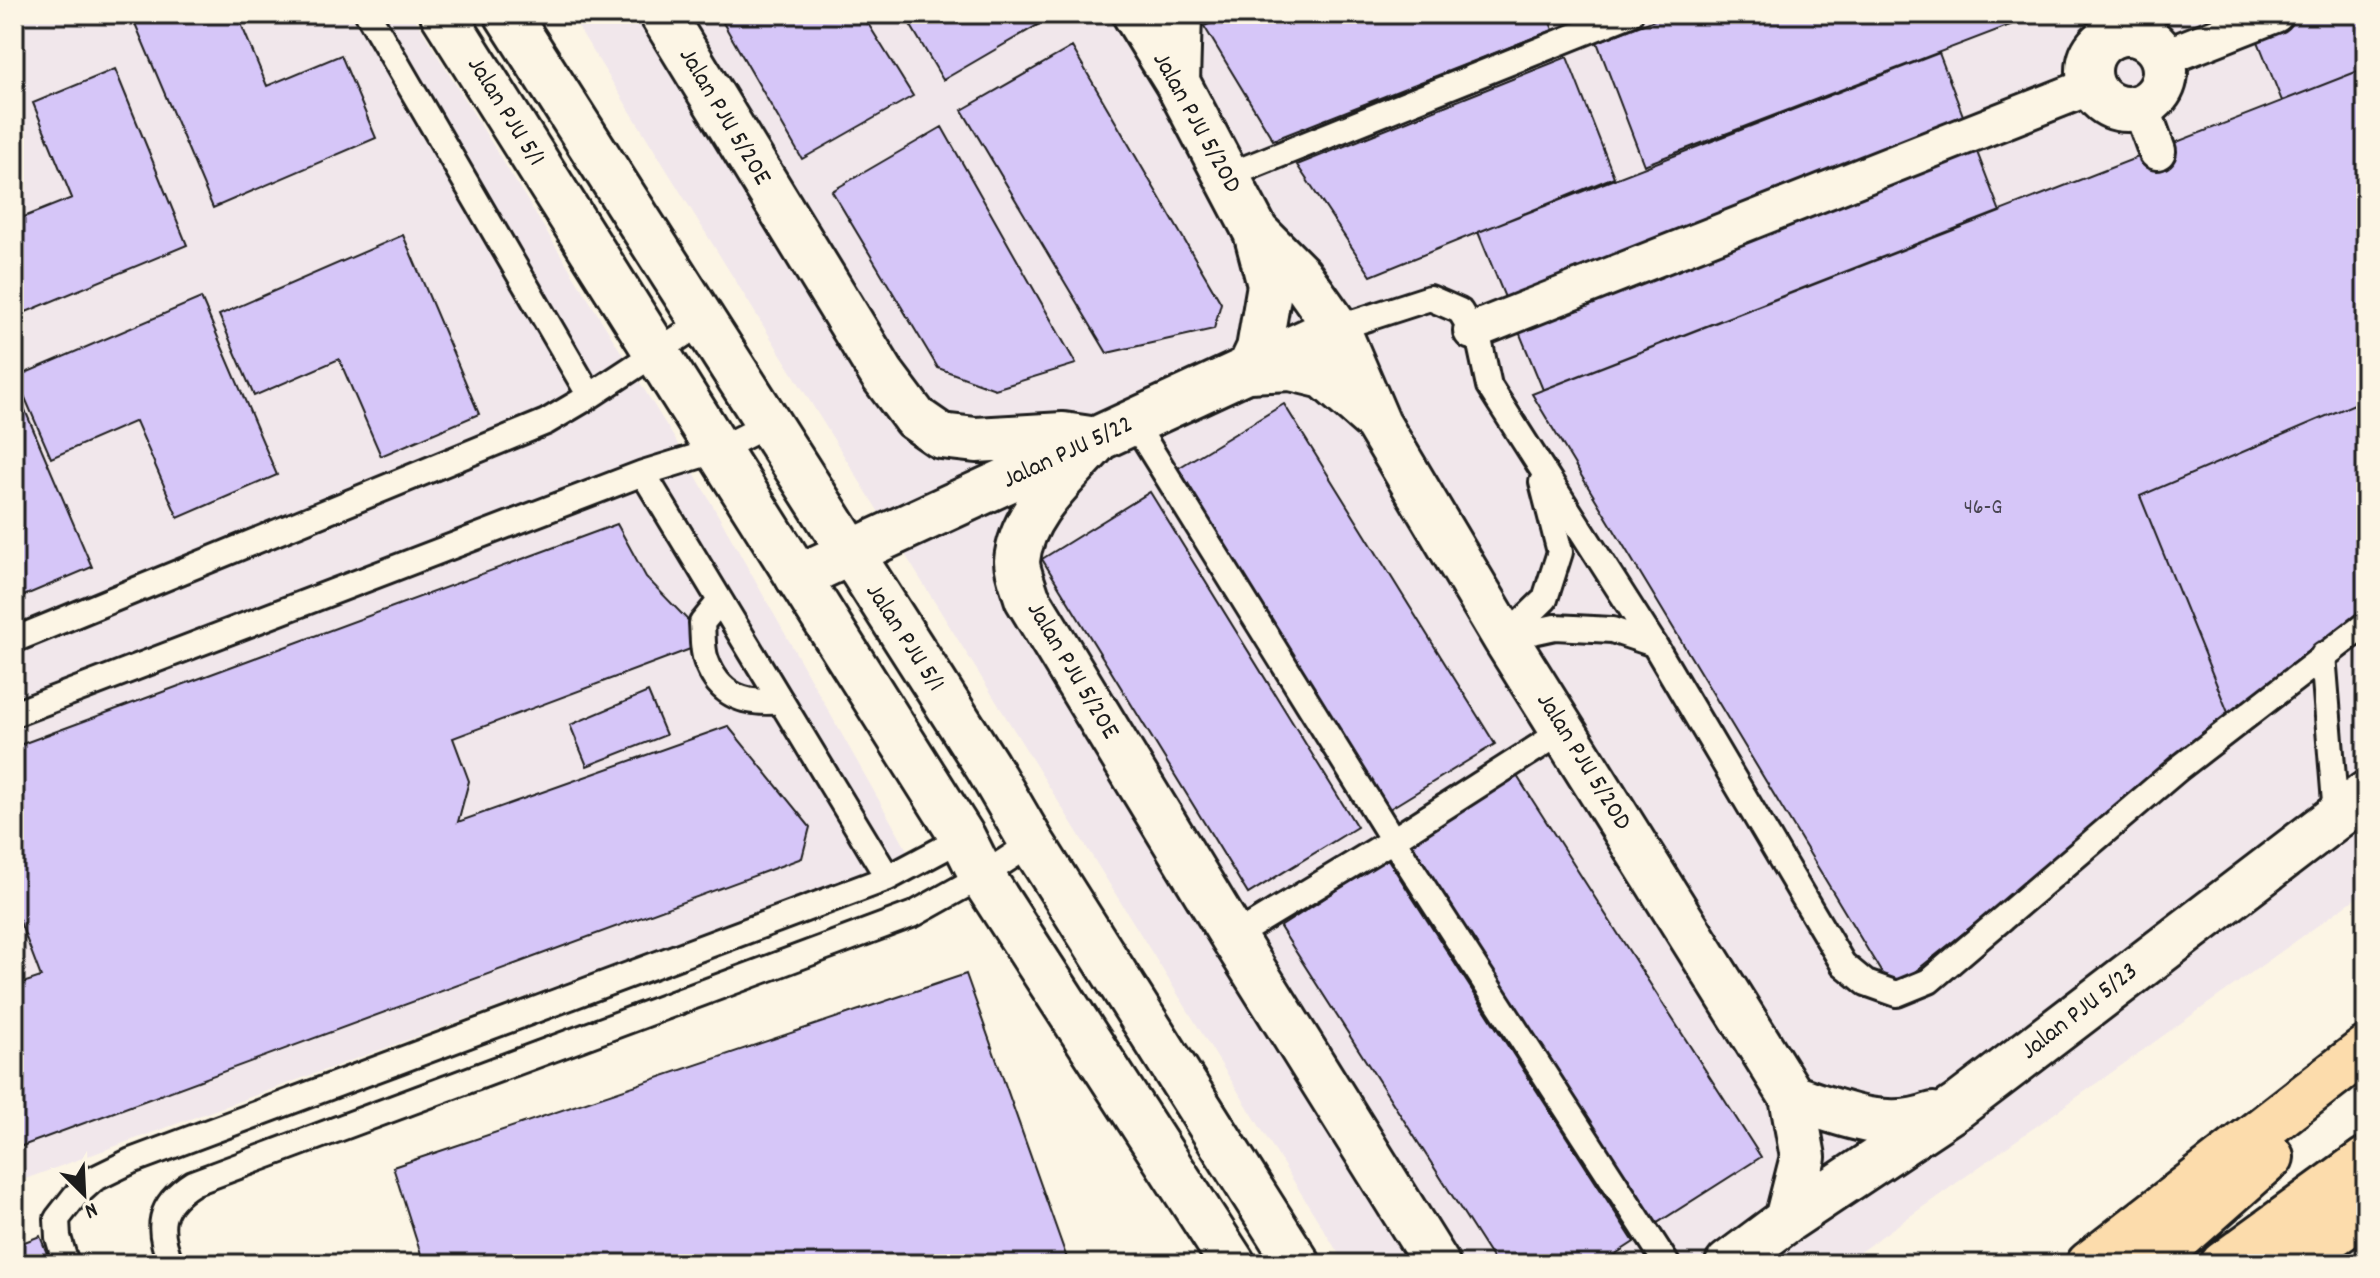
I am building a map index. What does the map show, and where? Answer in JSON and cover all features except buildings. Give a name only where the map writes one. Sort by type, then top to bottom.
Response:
[{"type":"highway","points":[[2089,1264],[2366,1049]]},
{"type":"highway","points":[[2150,1264],[2332,1102],[2366,1061]]},
{"type":"highway","points":[[2223,1264],[2366,1160]]},
{"type":"highway","points":[[2289,1264],[2366,1212]]},
{"type":"highway","points":[[2343,1264],[2366,1246]]},
{"type":"street","name":"Jalan PJU 5/1","points":[[443,14],[972,857],[1233,1264]]},
{"type":"street","name":"Jalan PJU 5/1","points":[[507,14],[987,766],[1032,843],[1298,1264]]},
{"type":"street","name":"Jalan PJU 5/20E","points":[[662,14],[727,125],[882,374],[915,418],[941,436],[976,440],[1116,432]]},
{"type":"street","name":"Jalan PJU 5/20D","points":[[1135,14],[1177,82],[1256,232],[1270,285],[1259,349],[1249,370],[1291,368],[1324,376],[1378,424]]},
{"type":"street","points":[[1177,82],[1179,14]]},
{"type":"street","points":[[2163,58],[2275,14]]},
{"type":"street","points":[[2107,25],[2148,39],[2163,58],[2165,70],[2159,92],[2141,107],[2117,108],[2098,96],[2091,86],[2090,63],[2107,25]]},
{"type":"street","points":[[1472,331],[2091,86]]},
{"type":"street","points":[[2141,107],[2157,151]]},
{"type":"street","name":"Jalan PJU 5/20D","points":[[1256,232],[1300,276],[1337,328],[1378,424],[1505,638],[1792,1097],[1803,1157],[1787,1220]]},
{"type":"street","name":"Jalan PJU 5/22","points":[[798,577],[1337,328]]},
{"type":"street","name":"Jalan PJU 5/20E","points":[[1116,432],[1038,508],[1023,533],[1017,564],[1027,598],[1437,1264]]},
{"type":"street","name":"Jalan PJU 5/23","points":[[1728,1264],[1787,1220],[1958,1106],[2351,804]]},
{"type":"street","points":[[1792,1097],[1873,1123],[1914,1123],[1958,1106]]},
{"type":"lane","points":[[1227,176],[1630,14]]},
{"type":"lane","points":[[371,15],[590,396]]},
{"type":"lane","points":[[1337,328],[1430,298],[1460,311],[1480,344],[1489,386],[1654,644],[1843,964],[1866,983],[1897,994],[1929,981],[2178,769],[2366,624]]},
{"type":"lane","points":[[14,640],[546,422],[704,321]]},
{"type":"lane","points":[[14,714],[643,473],[718,450],[769,424]]},
{"type":"lane","points":[[1116,432],[1393,840],[1667,1264]]},
{"type":"lane","points":[[1505,638],[1545,599],[1560,552],[1536,460]]},
{"type":"lane","points":[[643,473],[888,878]]},
{"type":"lane","points":[[720,601],[702,623],[704,659],[714,676],[729,694],[757,704],[781,701]]},
{"type":"lane","points":[[1505,638],[1555,627],[1612,630],[1654,644]]},
{"type":"lane","points":[[2323,655],[2351,804]]},
{"type":"lane","points":[[1233,937],[1393,840],[1563,731]]},
{"type":"lane","points":[[66,1264],[58,1237],[57,1219],[75,1196],[94,1179],[131,1161],[888,878],[1032,843]]},
{"type":"lane","points":[[171,1264],[162,1243],[163,1216],[166,1207],[178,1193],[193,1183],[914,914],[972,857]]},
{"type":"shaded area","points":[[14,14],[412,14],[678,444],[911,857],[14,1183]]},
{"type":"shaded area","points":[[570,14],[2366,14],[2366,891],[1843,1264],[1345,1264]]}]
